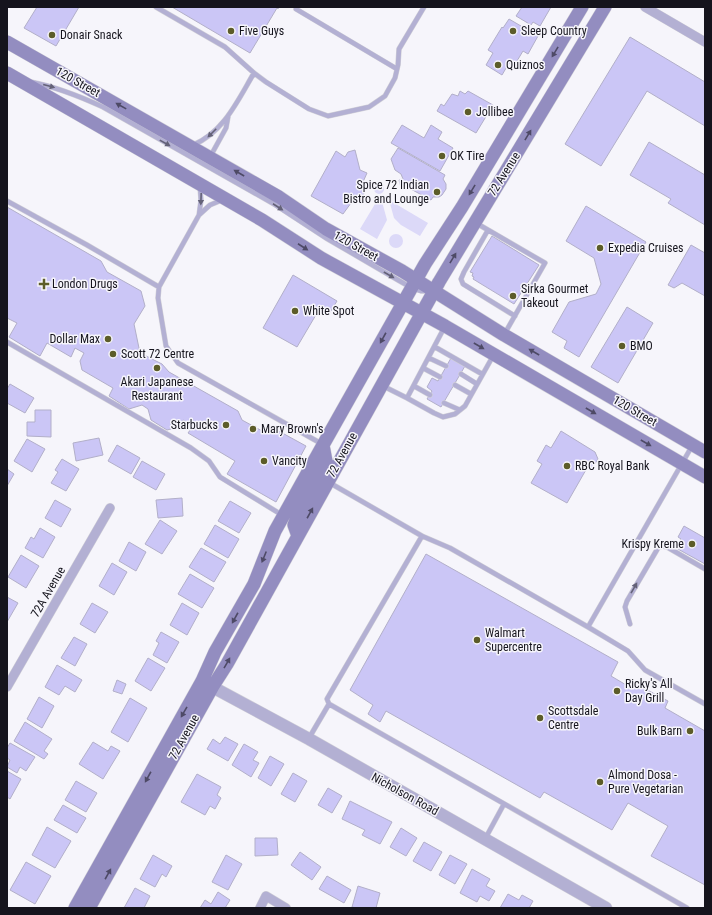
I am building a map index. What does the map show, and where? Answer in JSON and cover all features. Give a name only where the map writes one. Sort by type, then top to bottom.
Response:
[{"type":"main road","name":"72 Avenue","points":[[88,908],[207,684],[216,652],[254,584],[275,531],[414,284],[582,7]]},
{"type":"main road","name":"72 Avenue","points":[[75,908],[207,684],[227,664],[433,292],[605,7]]},
{"type":"main road","name":"120 Street","points":[[7,42],[192,146],[279,197],[326,229],[402,272],[414,284],[433,292],[705,452]]},
{"type":"main road","name":"120 Street","points":[[9,74],[262,220],[321,258],[445,326],[705,477]]},
{"type":"main road","points":[[298,536],[294,525],[300,510],[326,461],[323,445]]},
{"type":"street","points":[[645,7],[705,42]]},
{"type":"street","name":"72A Avenue","points":[[7,687],[110,508]]},
{"type":"street","name":"Nicholson Road","points":[[207,684],[309,739],[606,908]]},
{"type":"street","points":[[260,908],[266,896],[286,908]]},
{"type":"lane","points":[[156,7],[225,48],[266,82],[309,109],[328,116],[369,108],[385,96],[395,78],[399,48],[424,7]]},
{"type":"lane","points":[[297,7],[296,9],[397,69]]},
{"type":"lane","points":[[192,146],[207,138],[229,115],[254,73]]},
{"type":"lane","points":[[9,74],[57,88],[103,108],[274,204],[326,238],[414,284]]},
{"type":"lane","points":[[210,157],[226,128],[229,115]]},
{"type":"lane","points":[[199,215],[201,200],[200,184]]},
{"type":"lane","points":[[226,199],[210,205],[199,215],[159,287],[158,298],[166,346],[178,363],[323,445]]},
{"type":"lane","points":[[7,201],[159,287]]},
{"type":"lane","points":[[475,222],[545,263],[504,335]]},
{"type":"lane","points":[[488,230],[461,279],[463,284],[515,316]]},
{"type":"lane","points":[[407,398],[445,326]]},
{"type":"lane","points":[[7,342],[191,448],[209,461],[220,477],[284,516]]},
{"type":"lane","points":[[435,347],[482,374]]},
{"type":"lane","points":[[381,385],[443,417],[455,414],[465,406],[494,355]]},
{"type":"lane","points":[[428,358],[446,366]]},
{"type":"lane","points":[[423,368],[440,377]]},
{"type":"lane","points":[[461,374],[477,384]]},
{"type":"lane","points":[[454,385],[472,394]]},
{"type":"lane","points":[[414,386],[430,395]]},
{"type":"lane","points":[[444,403],[460,410]]},
{"type":"lane","points":[[588,627],[693,445]]},
{"type":"lane","points":[[328,481],[422,536],[450,548],[588,627],[628,651],[645,670],[705,704]]},
{"type":"lane","points":[[309,739],[329,704],[328,699],[422,536]]},
{"type":"lane","points":[[630,624],[625,607],[627,601],[654,552],[658,548],[662,546],[667,547],[705,569]]},
{"type":"lane","points":[[329,704],[687,908]]},
{"type":"lane","points":[[485,839],[504,804]]},
{"type":"shaded area","points":[[377,184],[381,184],[383,185],[383,193],[377,194],[374,191],[374,187]]},
{"type":"shaded area","points":[[381,198],[387,220],[377,239],[360,229],[378,199]]},
{"type":"shaded area","points":[[389,200],[428,223],[420,236],[401,225],[394,218]]},
{"type":"shaded area","points":[[393,234],[399,234],[403,238],[403,244],[399,248],[393,248],[389,244],[389,238]]},
{"type":"building","points":[[37,7],[79,7],[56,46],[24,28]]},
{"type":"building","points":[[172,7],[279,7],[250,53]]},
{"type":"building","points":[[522,7],[551,7],[540,26],[533,22],[531,25],[516,16]]},
{"type":"building","points":[[509,19],[538,36],[528,54],[523,51],[514,66],[509,63],[502,75],[486,65],[493,53],[488,50],[502,27],[503,28]]},
{"type":"building","points":[[630,37],[705,82],[705,126],[647,91],[601,166],[565,144]]},
{"type":"building","points":[[460,91],[465,94],[468,91],[493,105],[476,133],[437,111],[441,104],[444,106],[452,94],[458,96]]},
{"type":"building","points":[[402,125],[424,138],[431,125],[442,132],[438,139],[453,148],[440,171],[391,143]]},
{"type":"building","points":[[649,142],[705,175],[705,225],[668,203],[671,199],[630,175]]},
{"type":"building","points":[[398,148],[445,175],[443,179],[446,184],[446,189],[442,195],[439,197],[433,197],[431,200],[407,187],[401,188],[399,180],[403,179],[401,174],[395,170],[391,159]]},
{"type":"building","points":[[355,150],[360,170],[367,173],[363,182],[365,187],[364,193],[359,201],[351,203],[343,214],[311,196],[336,151],[345,157],[348,152]]},
{"type":"building","points":[[586,206],[646,242],[579,357],[564,348],[567,341],[552,332],[569,302],[596,294],[601,284],[594,258],[566,241]]},
{"type":"building","name":"Scott 72 Centre","points":[[7,207],[101,261],[107,272],[141,291],[145,306],[134,324],[140,353],[162,364],[169,372],[238,411],[242,420],[264,432],[275,429],[306,446],[276,502],[227,474],[235,461],[188,433],[193,426],[183,420],[179,427],[167,430],[151,420],[148,409],[142,405],[129,409],[109,396],[113,388],[82,370],[80,361],[84,353],[75,348],[71,357],[47,343],[40,356],[9,337],[17,323],[7,318]]},
{"type":"building","points":[[492,236],[539,265],[514,304],[473,279],[473,273],[470,272]]},
{"type":"building","points":[[691,245],[705,253],[705,296],[682,283],[674,288],[668,285]]},
{"type":"building","name":"White Spot","points":[[293,275],[337,301],[329,314],[320,308],[297,347],[263,328]]},
{"type":"building","points":[[627,307],[653,323],[618,383],[591,367]]},
{"type":"building","points":[[451,358],[465,366],[441,407],[427,399],[432,391],[427,387],[432,378],[438,381]]},
{"type":"building","points":[[10,384],[34,398],[25,413],[7,403],[7,389]]},
{"type":"building","points":[[35,410],[51,410],[51,437],[27,436],[27,422],[35,422]]},
{"type":"building","name":"RBC Royal Bank","points":[[561,431],[595,452],[598,459],[591,470],[587,468],[567,503],[531,483],[542,464],[537,461],[546,445],[551,448]]},
{"type":"building","points":[[99,438],[103,455],[76,461],[73,443]]},
{"type":"building","points":[[27,439],[45,449],[32,472],[14,461]]},
{"type":"building","points":[[117,445],[140,458],[131,474],[108,461]]},
{"type":"building","points":[[62,459],[79,469],[66,491],[51,483],[58,472],[55,470]]},
{"type":"building","points":[[142,461],[165,474],[156,490],[133,477]]},
{"type":"building","points":[[7,469],[14,474],[7,486]]},
{"type":"building","points":[[182,498],[183,516],[158,518],[156,500]]},
{"type":"building","points":[[55,500],[71,509],[61,527],[45,518]]},
{"type":"building","points":[[230,501],[251,513],[239,533],[218,521]]},
{"type":"building","points":[[160,520],[177,531],[162,554],[145,544]]},
{"type":"building","points":[[215,525],[239,539],[228,558],[204,544]]},
{"type":"building","name":"Krispy Kreme","points":[[684,526],[705,538],[705,564],[676,548],[681,539],[678,537]]},
{"type":"building","points":[[40,528],[55,537],[43,558],[25,548],[31,537],[34,539]]},
{"type":"building","points":[[129,542],[146,552],[136,571],[119,561]]},
{"type":"building","points":[[201,548],[226,562],[214,582],[189,567]]},
{"type":"building","name":"Scottsdale Centre","points":[[426,554],[618,662],[611,676],[633,689],[636,684],[668,701],[665,708],[705,731],[705,885],[651,856],[668,826],[628,803],[612,830],[544,792],[540,798],[386,711],[380,722],[368,714],[373,705],[350,690]]},
{"type":"building","points":[[21,555],[39,566],[26,588],[8,577]]},
{"type":"building","points":[[112,563],[127,572],[114,595],[99,586]]},
{"type":"building","points":[[190,574],[214,588],[202,608],[178,594]]},
{"type":"building","points":[[7,597],[18,603],[7,622]]},
{"type":"building","points":[[92,603],[108,612],[95,633],[80,624]]},
{"type":"building","points":[[182,603],[199,613],[187,635],[170,625]]},
{"type":"building","points":[[161,632],[179,642],[167,663],[153,655],[159,643],[156,641]]},
{"type":"building","points":[[74,637],[87,644],[75,666],[61,658]]},
{"type":"building","points":[[148,658],[165,668],[151,691],[135,681]]},
{"type":"building","points":[[57,665],[82,680],[75,692],[65,686],[59,695],[45,687]]},
{"type":"building","points":[[117,680],[126,684],[122,694],[113,691]]},
{"type":"building","points":[[39,697],[54,706],[42,728],[27,719]]},
{"type":"building","points":[[130,698],[147,708],[128,742],[111,732]]},
{"type":"building","points":[[25,722],[52,739],[44,751],[48,754],[44,759],[14,741]]},
{"type":"building","points":[[225,737],[238,744],[228,761],[207,749],[213,739],[220,744]]},
{"type":"building","points":[[93,742],[108,751],[111,746],[120,751],[103,779],[79,764]]},
{"type":"building","points":[[10,743],[35,757],[26,771],[20,767],[17,773],[7,767],[10,760],[7,758],[7,748]]},
{"type":"building","points":[[244,744],[258,752],[253,760],[259,763],[251,777],[232,765]]},
{"type":"building","points":[[270,756],[284,764],[271,786],[258,778]]},
{"type":"building","points":[[7,771],[21,779],[10,799],[7,797]]},
{"type":"building","points":[[293,773],[307,781],[295,802],[281,794]]},
{"type":"building","points":[[197,774],[221,787],[217,795],[221,798],[215,809],[210,806],[205,815],[181,802]]},
{"type":"building","points":[[76,781],[97,793],[86,812],[65,800]]},
{"type":"building","points":[[328,788],[342,796],[332,813],[318,805]]},
{"type":"building","points":[[350,801],[392,822],[380,844],[362,835],[365,830],[342,819]]},
{"type":"building","points":[[63,805],[86,818],[77,833],[54,820]]},
{"type":"building","points":[[47,827],[71,841],[55,868],[32,855]]},
{"type":"building","points":[[401,828],[417,838],[406,856],[390,847]]},
{"type":"building","points":[[255,838],[277,838],[278,855],[255,856]]},
{"type":"building","points":[[424,842],[442,852],[431,871],[413,861]]},
{"type":"building","points":[[300,852],[321,867],[312,880],[291,865]]},
{"type":"building","points":[[153,855],[172,866],[166,877],[162,874],[155,887],[140,879]]},
{"type":"building","points":[[226,855],[242,864],[228,890],[212,882]]},
{"type":"building","points":[[450,855],[467,864],[455,884],[439,875]]},
{"type":"building","points":[[26,862],[51,876],[35,904],[10,890]]},
{"type":"building","points":[[472,869],[490,879],[486,886],[495,891],[489,901],[480,896],[477,902],[460,893]]},
{"type":"building","points":[[327,876],[351,890],[344,903],[319,889]]},
{"type":"building","points":[[358,886],[380,893],[376,908],[352,907]]},
{"type":"building","points":[[135,888],[150,896],[144,908],[124,908]]},
{"type":"building","points":[[218,892],[230,900],[225,908],[200,908],[205,900],[211,904]]},
{"type":"building","points":[[508,894],[519,900],[522,895],[533,901],[529,908],[500,908]]},
{"type":"place","name":"Five Guys","points":[[231,31]]},
{"type":"place","name":"Sleep Country","points":[[513,31]]},
{"type":"place","name":"Donair Snack","points":[[52,35]]},
{"type":"place","name":"Quiznos","points":[[498,65]]},
{"type":"place","name":"Jollibee","points":[[468,112]]},
{"type":"place","name":"OK Tire","points":[[442,156]]},
{"type":"place","name":"Spice 72 Indian Bistro and Lounge","points":[[437,192]]},
{"type":"place","name":"Expedia Cruises","points":[[600,248]]},
{"type":"place","name":"London Drugs","points":[[44,284]]},
{"type":"place","name":"Sirka Gourmet Takeout","points":[[513,296]]},
{"type":"place","name":"White Spot","points":[[295,311]]},
{"type":"place","name":"Dollar Max","points":[[108,339]]},
{"type":"place","name":"BMO","points":[[622,346]]},
{"type":"place","name":"Scott 72 Centre","points":[[113,354]]},
{"type":"place","name":"Akari Japanese Restaurant","points":[[157,368]]},
{"type":"place","name":"Starbucks","points":[[226,425]]},
{"type":"place","name":"Mary Brown's","points":[[253,429]]},
{"type":"place","name":"Vancity","points":[[264,461]]},
{"type":"place","name":"RBC Royal Bank","points":[[567,466]]},
{"type":"place","name":"Krispy Kreme","points":[[692,544]]},
{"type":"place","name":"Walmart Supercentre","points":[[477,640]]},
{"type":"place","name":"Ricky's All Day Grill","points":[[617,691]]},
{"type":"place","name":"Scottsdale Centre","points":[[540,718]]},
{"type":"place","name":"Bulk Barn","points":[[690,731]]},
{"type":"place","name":"Almond Dosa - Pure Vegetarian","points":[[600,782]]}]
